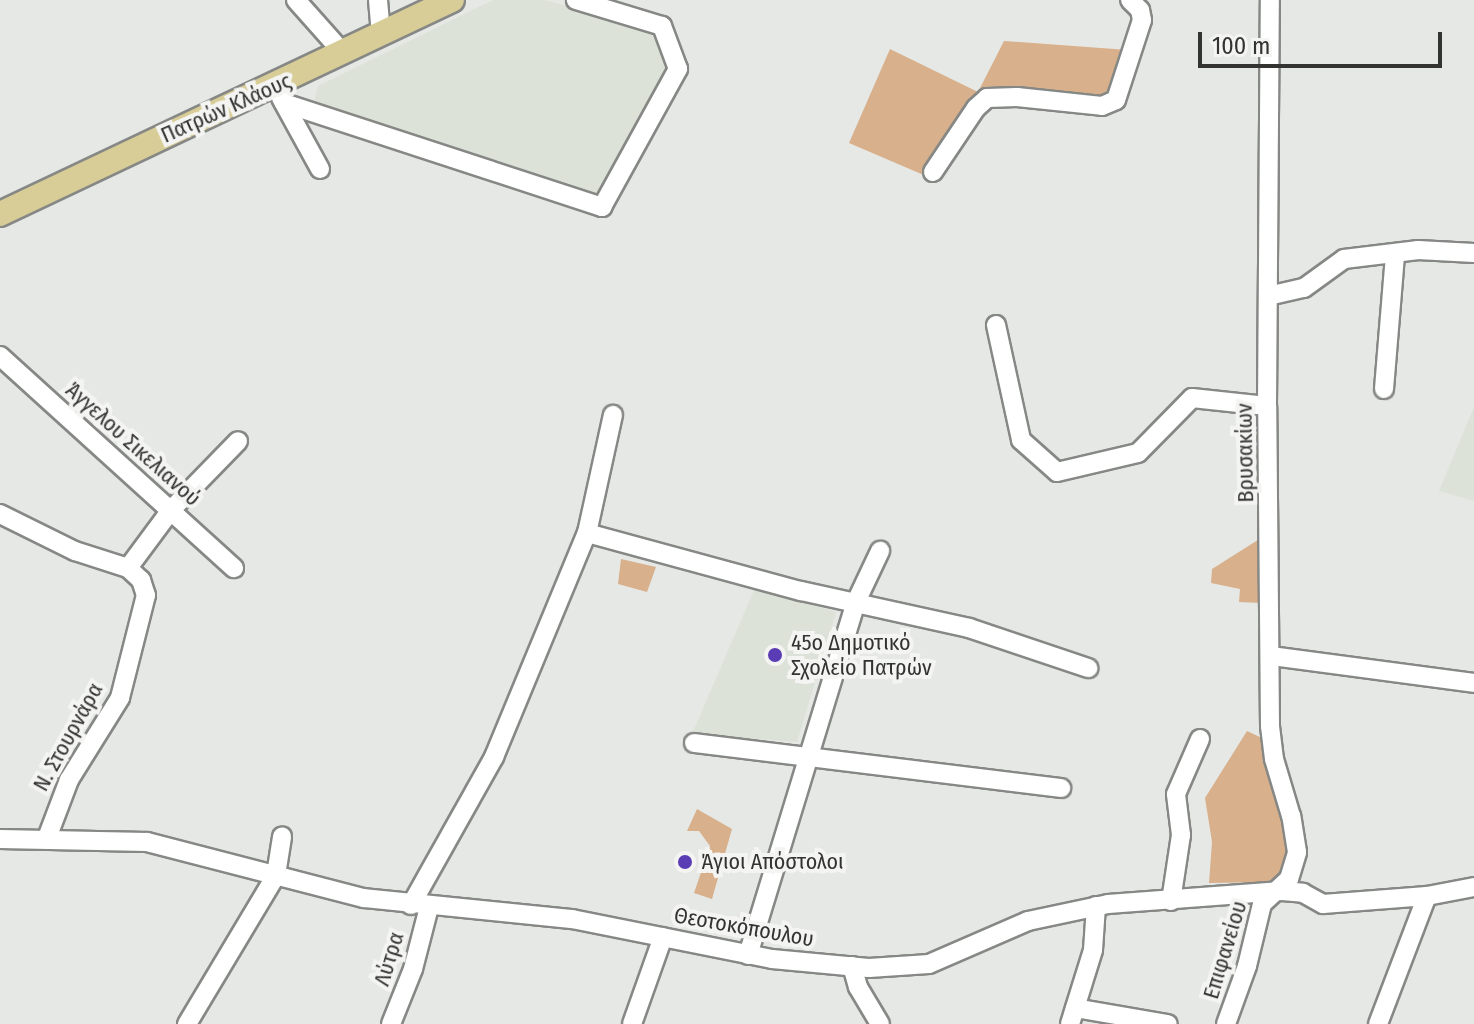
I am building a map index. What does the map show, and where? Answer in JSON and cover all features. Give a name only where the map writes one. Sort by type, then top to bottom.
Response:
[{"type":"main road","name":"Πατρών Κλάους","points":[[0,214],[88,170],[280,95],[343,53],[452,0]]},
{"type":"street","points":[[296,0],[343,53]]},
{"type":"street","points":[[378,0],[381,35]]},
{"type":"street","points":[[280,95],[602,207],[678,69],[662,26],[576,0]]},
{"type":"street","points":[[933,172],[976,108],[987,98],[1017,97],[1102,106],[1112,103],[1121,89],[1142,20],[1140,10],[1130,0]]},
{"type":"street","name":"Βρυσακίων","points":[[1270,0],[1267,406],[1272,747],[1291,816],[1297,852],[1291,876],[1272,892]]},
{"type":"street","points":[[280,95],[320,169]]},
{"type":"street","points":[[1268,296],[1304,288],[1344,259],[1418,250],[1474,253]]},
{"type":"street","points":[[1384,389],[1395,255]]},
{"type":"street","points":[[996,325],[1021,440],[1057,472],[1138,453],[1192,398],[1267,406]]},
{"type":"street","name":"Άγγελου Σικελιανού","points":[[0,356],[234,568]]},
{"type":"street","name":"Λύτρα","points":[[391,1024],[413,969],[420,906],[494,757],[587,533],[613,415]]},
{"type":"street","points":[[0,514],[64,546],[128,568],[171,510],[238,441]]},
{"type":"street","points":[[587,533],[855,604],[969,628],[1088,668]]},
{"type":"street","points":[[748,955],[855,604],[880,551]]},
{"type":"street","name":"N. Στουρνάρα","points":[[47,838],[69,780],[121,694],[145,599],[141,580],[128,568]]},
{"type":"street","points":[[1272,656],[1474,683]]},
{"type":"street","points":[[1171,901],[1182,827],[1176,794],[1200,739]]},
{"type":"street","points":[[694,743],[1061,788]]},
{"type":"street","points":[[187,1024],[276,875],[282,836]]},
{"type":"street","name":"Θεοτοκόπουλου","points":[[0,839],[147,842],[353,896],[420,906],[572,919],[748,955],[852,966],[922,966],[1028,921],[1096,906],[1272,892],[1303,893],[1323,904],[1427,896],[1474,887]]},
{"type":"street","name":"Επιφανείου","points":[[1226,1024],[1247,966],[1262,904],[1272,892]]},
{"type":"street","points":[[1378,1024],[1427,896]]},
{"type":"street","points":[[1096,906],[1093,950],[1072,1016],[1168,1024]]},
{"type":"street","points":[[632,1024],[663,937]]},
{"type":"street","points":[[852,966],[858,987],[880,1024]]},
{"type":"shaded area","points":[[493,0],[545,0],[656,31],[670,66],[597,198],[313,107],[318,86]]},
{"type":"shaded area","points":[[1004,41],[1128,50],[1113,99],[982,96],[926,176],[849,143],[890,49],[978,92]]},
{"type":"shaded area","points":[[1474,407],[1474,501],[1439,491]]},
{"type":"shaded area","points":[[1261,538],[1261,603],[1239,602],[1240,589],[1211,583],[1212,569]]},
{"type":"shaded area","points":[[621,559],[656,567],[647,592],[618,584]]},
{"type":"shaded area","points":[[755,588],[836,612],[797,742],[692,734]]},
{"type":"shaded area","points":[[1247,731],[1262,738],[1265,767],[1283,809],[1290,850],[1284,871],[1268,882],[1209,883],[1212,842],[1205,798]]},
{"type":"shaded area","points":[[697,809],[732,829],[712,899],[694,893],[710,846],[699,831],[687,831]]},
{"type":"place","name":"45ο Δημοτικό Σχολείο Πατρών","points":[[775,655]]},
{"type":"place","name":"Άγιοι Απόστολοι","points":[[685,862]]}]
